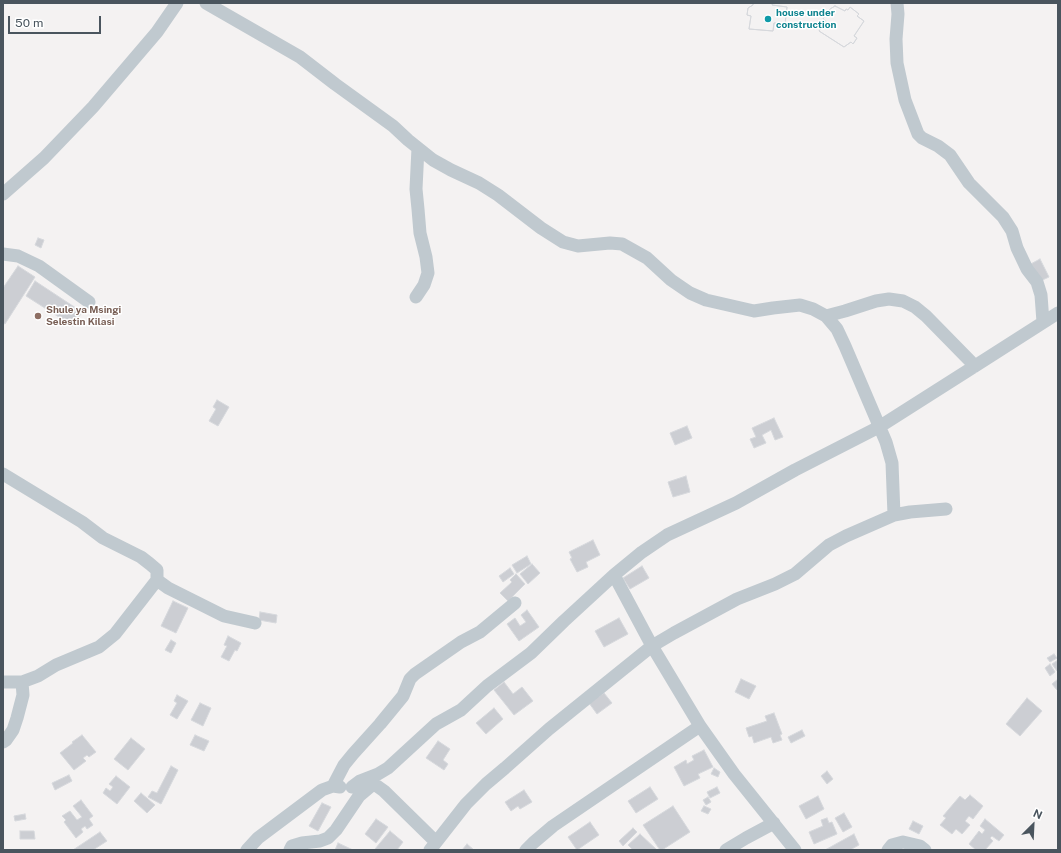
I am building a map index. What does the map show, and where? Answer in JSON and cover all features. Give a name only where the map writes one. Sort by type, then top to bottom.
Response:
[{"type":"street","points":[[3,194],[44,158],[92,107],[147,44],[177,3]]},
{"type":"street","points":[[206,3],[300,58],[393,126],[433,160],[492,191],[540,228],[563,242],[578,246],[610,243],[622,244],[647,258],[671,280],[690,293],[706,300],[754,311],[779,307],[800,306],[813,309],[826,316],[837,329],[857,372],[886,442],[892,463],[894,515]]},
{"type":"street","points":[[897,3],[897,63],[906,100],[918,134],[950,155],[969,183],[1003,217],[1012,230],[1017,248],[1037,282],[1041,295],[1043,322]]},
{"type":"street","points":[[416,297],[424,285],[428,273],[420,233],[416,189],[418,148]]},
{"type":"street","points":[[3,254],[18,256],[39,266],[89,302]]},
{"type":"street","points":[[826,316],[876,301],[889,299],[903,301],[915,307],[926,316],[975,366]]},
{"type":"street","points":[[352,788],[360,782],[388,768],[436,724],[461,710],[487,686],[531,653],[614,575],[666,535],[736,503],[794,470],[879,426],[1058,313]]},
{"type":"street","points":[[3,474],[82,522],[103,538],[141,557],[157,570],[157,580],[115,634],[99,647],[56,665],[38,676],[22,682],[3,682]]},
{"type":"street","points":[[247,850],[258,838],[322,790],[333,786],[352,788],[368,787],[372,785],[377,786],[384,791],[433,846],[466,804],[486,784],[570,712],[652,646],[737,599],[775,584],[795,574],[829,545],[846,536],[894,515],[946,509]]},
{"type":"street","points":[[614,575],[652,646],[700,726],[734,774],[795,850]]},
{"type":"street","points":[[157,580],[168,588],[224,616],[255,624]]},
{"type":"street","points":[[333,786],[344,765],[403,696],[410,679],[462,642],[480,632],[516,603]]},
{"type":"street","points":[[3,742],[13,730],[17,718],[24,695],[22,682]]},
{"type":"street","points":[[526,850],[554,826],[700,726]]},
{"type":"street","points":[[290,850],[292,846],[328,838],[336,830],[359,796],[368,787]]},
{"type":"street","points":[[726,850],[774,823]]},
{"type":"street","points":[[888,850],[892,845],[903,842],[920,846],[925,850]]},
{"type":"building","name":"house under construction","points":[[753,3],[773,3],[772,5],[787,7],[785,24],[774,23],[773,31],[749,29],[751,16],[747,15],[748,8],[753,5]]},
{"type":"building","name":"house under construction","points":[[753,3],[773,3],[772,5],[787,7],[785,24],[774,23],[773,31],[749,29],[751,16],[747,15],[748,8],[753,5]]},
{"type":"building","points":[[835,6],[845,11],[850,7],[859,14],[857,16],[864,21],[854,36],[857,38],[853,44],[851,42],[844,47],[819,31],[826,21],[823,19],[830,9]]},
{"type":"building","points":[[835,6],[845,11],[850,7],[859,14],[857,16],[864,21],[854,36],[857,38],[853,44],[851,42],[844,47],[819,31],[826,21],[823,19],[830,9]]},
{"type":"building","points":[[38,238],[44,240],[41,248],[35,245]]},
{"type":"building","points":[[1040,259],[1049,277],[1036,283],[1027,266]]},
{"type":"building","points":[[18,266],[35,277],[5,324],[3,323],[3,288]]},
{"type":"building","points":[[35,281],[82,312],[73,326],[26,296]]},
{"type":"building","points":[[217,400],[229,407],[218,426],[209,421],[216,409],[213,407]]},
{"type":"building","points":[[774,418],[783,437],[775,440],[771,430],[762,435],[766,443],[754,448],[750,439],[756,437],[752,428]]},
{"type":"building","points":[[687,426],[692,438],[675,445],[670,433]]},
{"type":"building","points":[[686,476],[690,492],[673,497],[668,482]]},
{"type":"building","points":[[593,540],[600,555],[586,562],[588,567],[577,572],[570,559],[572,558],[569,552]]},
{"type":"building","points":[[527,556],[531,564],[517,573],[512,565]]},
{"type":"building","points":[[532,564],[540,573],[528,584],[520,574]]},
{"type":"building","points":[[642,566],[649,578],[630,589],[623,578]]},
{"type":"building","points":[[510,568],[514,574],[503,582],[499,576]]},
{"type":"building","points":[[516,574],[525,584],[508,601],[500,593],[512,582],[510,580]]},
{"type":"building","points":[[173,601],[188,608],[176,633],[161,626]]},
{"type":"building","points":[[527,610],[539,627],[519,641],[507,624],[515,618],[520,626],[526,622],[521,615]]},
{"type":"building","points":[[260,612],[277,615],[276,623],[259,620]]},
{"type":"building","points":[[619,618],[628,634],[604,647],[595,631]]},
{"type":"building","points":[[228,636],[241,643],[229,661],[221,657],[227,646],[224,645]]},
{"type":"building","points":[[171,640],[176,643],[171,653],[165,650]]},
{"type":"building","points":[[1054,654],[1057,658],[1050,662],[1047,658]]},
{"type":"building","points":[[1058,660],[1058,671],[1057,671],[1052,664]]},
{"type":"building","points":[[1050,664],[1055,672],[1050,676],[1045,668]]},
{"type":"building","points":[[741,679],[756,686],[749,699],[735,692]]},
{"type":"building","points":[[1058,679],[1058,689],[1057,690],[1052,684]]},
{"type":"building","points":[[504,682],[513,694],[522,687],[533,701],[514,715],[494,690]]},
{"type":"building","points":[[604,693],[612,703],[597,714],[589,703]]},
{"type":"building","points":[[177,695],[188,701],[177,719],[170,715],[177,703],[174,701]]},
{"type":"building","points":[[1027,698],[1042,711],[1020,736],[1006,724]]},
{"type":"building","points":[[200,703],[211,708],[203,726],[191,720]]},
{"type":"building","points":[[494,708],[503,719],[486,734],[476,723]]},
{"type":"building","points":[[774,713],[782,734],[780,735],[782,740],[773,743],[771,737],[754,743],[752,736],[749,737],[746,728],[767,721],[765,716]]},
{"type":"building","points":[[802,730],[805,736],[791,743],[788,737]]},
{"type":"building","points":[[82,735],[96,752],[89,757],[87,755],[83,758],[86,761],[74,770],[60,753]]},
{"type":"building","points":[[195,735],[209,741],[204,751],[190,745]]},
{"type":"building","points":[[131,738],[145,749],[128,770],[114,759]]},
{"type":"building","points":[[438,741],[450,749],[443,760],[448,764],[444,770],[426,758]]},
{"type":"building","points":[[704,750],[713,767],[698,774],[700,778],[684,786],[674,767],[686,760],[687,764],[694,760],[692,756]]},
{"type":"building","points":[[171,766],[178,770],[161,804],[148,797],[152,791],[157,793]]},
{"type":"building","points":[[714,768],[720,772],[718,777],[711,774]]},
{"type":"building","points":[[827,771],[833,779],[827,784],[821,776]]},
{"type":"building","points":[[69,775],[72,781],[55,790],[52,783]]},
{"type":"building","points":[[116,776],[130,787],[117,804],[103,793],[106,788],[110,791],[113,787],[109,784]]},
{"type":"building","points":[[650,787],[658,799],[636,813],[628,801]]},
{"type":"building","points":[[717,787],[720,793],[710,798],[707,792]]},
{"type":"building","points":[[524,790],[532,802],[520,809],[518,806],[511,811],[505,802]]},
{"type":"building","points":[[141,793],[155,805],[147,813],[134,801]]},
{"type":"building","points":[[970,795],[983,806],[973,819],[969,816],[965,821],[970,825],[962,834],[956,829],[952,834],[940,825],[946,818],[943,816],[960,796],[965,800]]},
{"type":"building","points":[[818,796],[824,809],[806,819],[799,806]]},
{"type":"building","points":[[708,797],[711,802],[706,805],[703,800]]},
{"type":"building","points":[[81,800],[93,816],[89,819],[93,825],[87,829],[85,826],[81,829],[83,832],[76,838],[64,822],[66,820],[62,816],[70,811],[77,820],[82,817],[73,806]]},
{"type":"building","points":[[322,803],[331,807],[318,831],[309,826]]},
{"type":"building","points":[[673,806],[690,832],[660,850],[643,825]]},
{"type":"building","points":[[704,806],[711,809],[708,814],[701,811]]},
{"type":"building","points":[[844,813],[852,827],[843,832],[835,818]]},
{"type":"building","points":[[25,814],[26,819],[15,821],[14,816]]},
{"type":"building","points":[[827,818],[829,823],[832,822],[837,834],[814,844],[809,832],[823,826],[821,820]]},
{"type":"building","points":[[376,819],[388,827],[376,843],[365,834]]},
{"type":"building","points":[[985,819],[1004,835],[999,841],[992,836],[990,838],[993,841],[985,850],[976,850],[969,844],[979,831],[982,834],[985,830],[980,826]]},
{"type":"building","points":[[913,821],[923,826],[919,834],[909,829]]},
{"type":"building","points":[[590,822],[599,835],[577,850],[568,837]]},
{"type":"building","points":[[633,828],[637,832],[623,846],[619,841]]},
{"type":"building","points":[[20,831],[34,831],[35,839],[20,839]]},
{"type":"building","points":[[390,831],[403,842],[397,850],[376,850],[375,849]]},
{"type":"building","points":[[100,832],[107,841],[93,850],[73,850]]},
{"type":"building","points":[[640,834],[657,850],[633,850],[628,845]]},
{"type":"building","points":[[854,834],[859,845],[850,850],[825,850]]},
{"type":"building","points":[[338,843],[353,850],[335,850]]},
{"type":"building","points":[[467,844],[474,850],[462,850]]},
{"type":"place","name":"house under construction","points":[[768,19]]},
{"type":"place","name":"Shule ya Msingi Selestin Kilasi","points":[[38,316]]}]
